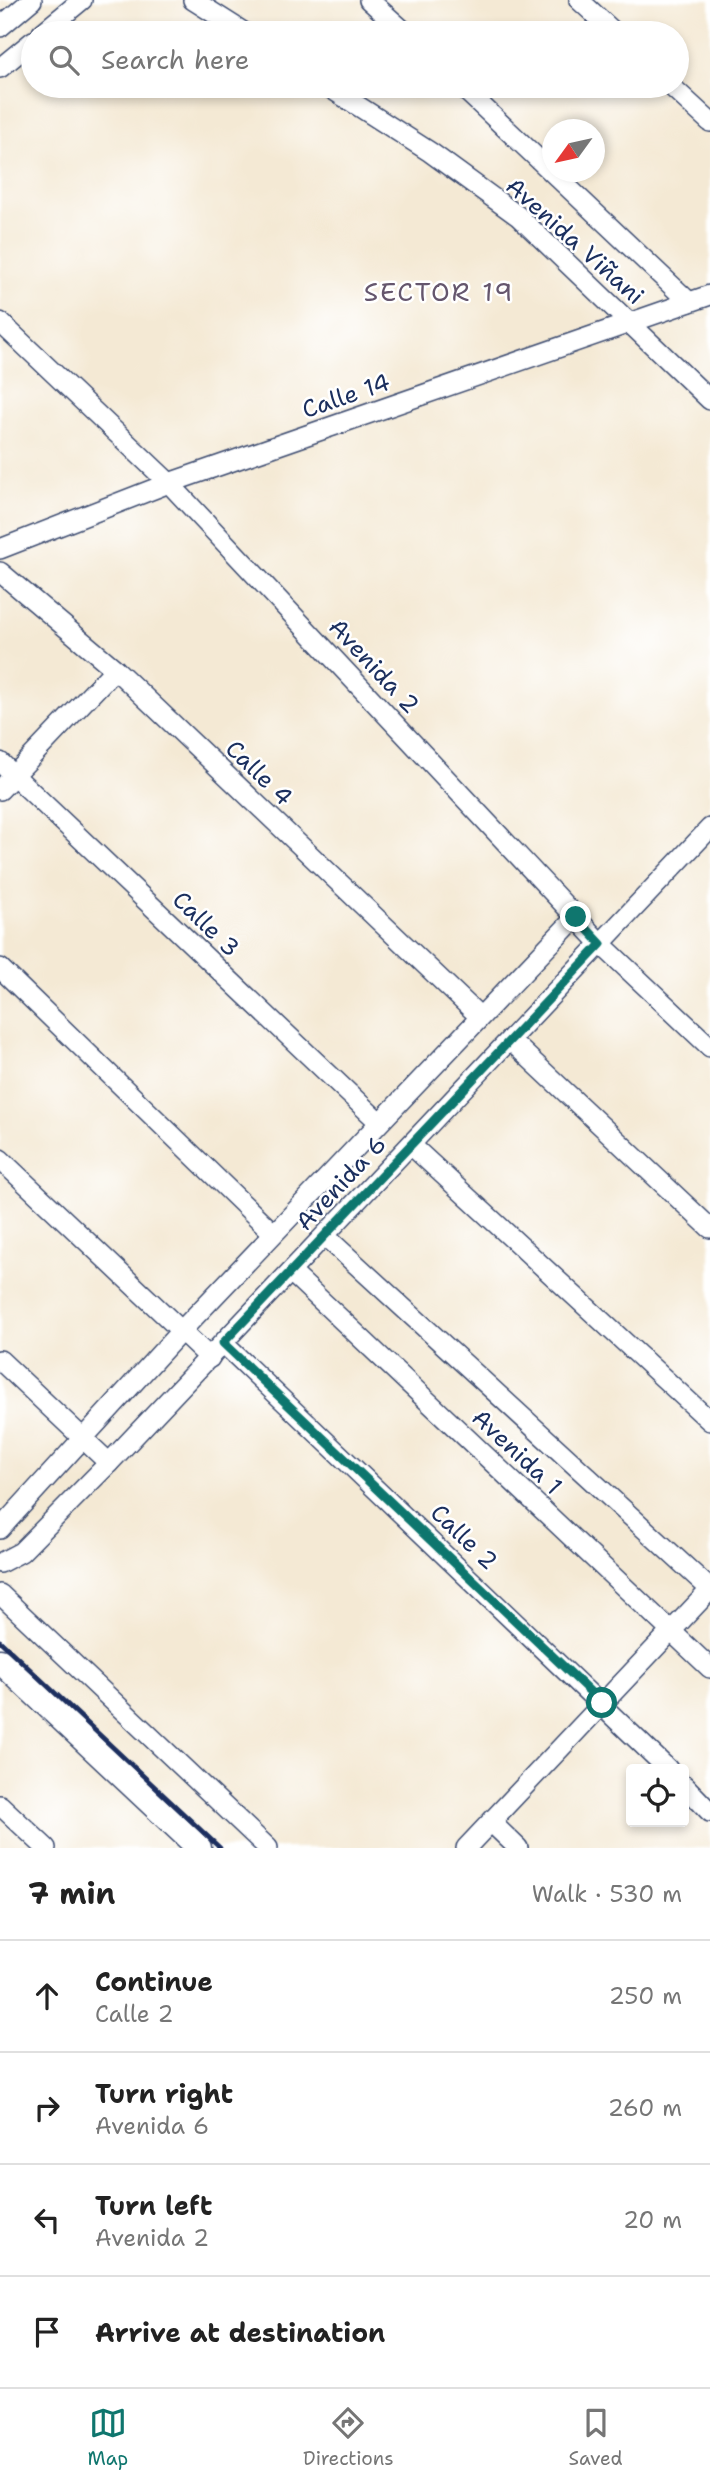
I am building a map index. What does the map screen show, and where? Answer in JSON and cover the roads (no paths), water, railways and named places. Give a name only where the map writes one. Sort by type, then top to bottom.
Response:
[{"type":"main road","points":[[0,1661],[199,1848]]},
{"type":"street","points":[[3,22],[32,0]]},
{"type":"street","points":[[57,21],[82,0]]},
{"type":"street","points":[[193,0],[226,21]]},
{"type":"street","points":[[369,0],[393,21]]},
{"type":"street","points":[[579,0],[602,21]]},
{"type":"street","points":[[0,68],[21,51]]},
{"type":"street","name":"Avenida Viñani","points":[[346,98],[430,152],[518,216],[710,400]]},
{"type":"street","points":[[474,98],[689,302]]},
{"type":"street","points":[[684,98],[710,122]]},
{"type":"street","name":"Calle 14","points":[[0,549],[169,483],[710,295]]},
{"type":"street","name":"Avenida 2","points":[[0,322],[169,483],[601,944],[710,1047]]},
{"type":"street","name":"Calle 4","points":[[0,572],[115,669],[479,1016]]},
{"type":"street","points":[[0,790],[7,769],[115,669]]},
{"type":"street","name":"Calle 3","points":[[7,769],[379,1122]]},
{"type":"street","name":"Avenida 6","points":[[0,1563],[21,1552],[109,1463],[710,828]]},
{"type":"street","name":"Avenida 6","points":[[0,1529],[273,1233],[576,917]]},
{"type":"street","points":[[0,968],[273,1233]]},
{"type":"street","points":[[510,1040],[710,1228]]},
{"type":"street","points":[[411,1145],[710,1421]]},
{"type":"street","points":[[0,1159],[210,1358]]},
{"type":"street","name":"Avenida 1","points":[[325,1236],[710,1589]]},
{"type":"street","name":"Avenida 1","points":[[291,1272],[710,1668]]},
{"type":"street","name":"Calle 2","points":[[223,1343],[663,1764]]},
{"type":"street","points":[[0,1360],[109,1463]]},
{"type":"street","points":[[466,1848],[710,1589]]},
{"type":"street","points":[[0,1594],[268,1848]]},
{"type":"street","points":[[689,1790],[710,1812]]},
{"type":"street","points":[[0,1805],[46,1848]]},
{"type":"street","points":[[492,1823],[518,1848]]},
{"type":"railway","points":[[0,1641],[220,1848]]},
{"type":"district","name":"SECTOR 19","points":[[439,292]]}]
